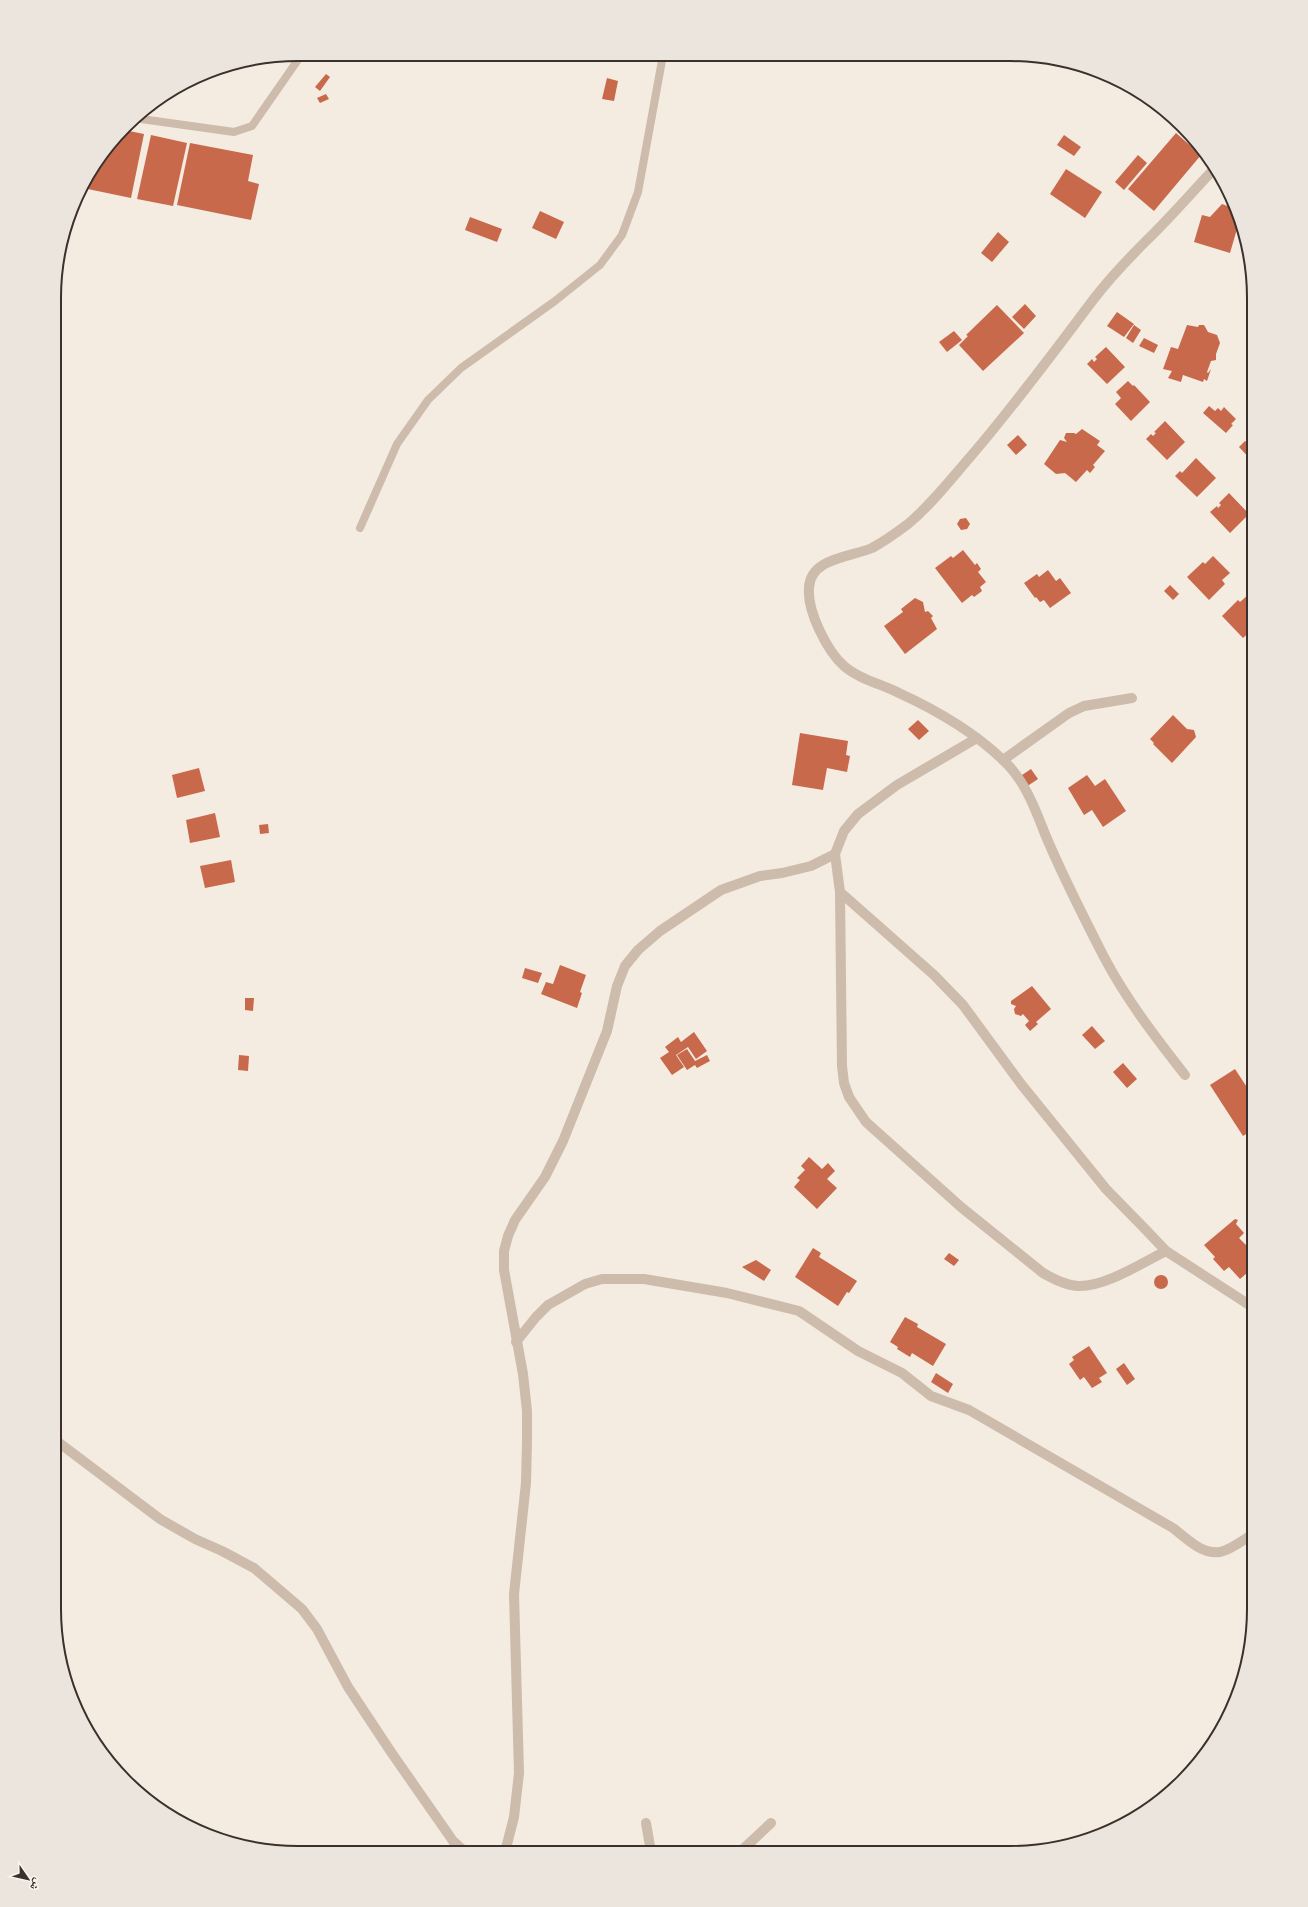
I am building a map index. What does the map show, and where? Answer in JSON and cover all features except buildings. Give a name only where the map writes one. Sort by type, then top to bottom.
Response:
[{"type":"street","points":[[1185,1075],[1155,1035],[1105,960],[1046,835],[1036,810],[1014,772],[1003,760],[977,738],[942,715],[916,701],[853,673],[836,659],[827,645],[810,602],[808,588],[811,577],[819,568],[830,561],[869,549],[890,538],[915,518],[935,498],[1006,416],[1095,298],[1135,251],[1211,172]]},
{"type":"street","points":[[1003,760],[1069,714],[1084,706],[1132,698]]},
{"type":"street","points":[[977,738],[897,785],[863,809],[844,831],[835,854],[840,892],[839,984],[842,1066],[844,1083],[849,1097],[866,1122],[961,1207],[1043,1273],[1057,1280],[1077,1286],[1099,1282],[1119,1275],[1166,1251]]},
{"type":"street","points":[[507,1846],[514,1817],[518,1791],[514,1594],[526,1483],[527,1411],[504,1270],[504,1251],[508,1236],[518,1214],[545,1177],[563,1141],[607,1031],[617,986],[625,966],[638,950],[660,931],[721,890],[760,876],[782,873],[811,866],[835,854]]},
{"type":"street","points":[[840,892],[929,970],[963,1005],[1021,1084],[1106,1189],[1166,1251],[1247,1303]]},
{"type":"street","points":[[516,1342],[536,1317],[548,1305],[584,1284],[602,1279],[644,1279],[727,1293],[799,1311],[858,1352],[881,1364],[902,1372],[931,1396],[969,1410],[1173,1528],[1202,1550],[1209,1552],[1220,1552],[1247,1538]]},
{"type":"street","points":[[61,1444],[160,1519],[195,1539],[254,1568],[302,1609],[317,1628],[348,1687],[390,1752],[458,1846]]},
{"type":"street","points":[[646,1823],[650,1846]]},
{"type":"street","points":[[746,1846],[771,1823]]},
{"type":"lane","points":[[143,119],[234,132],[252,126],[297,61]]},
{"type":"lane","points":[[360,528],[397,444],[428,400],[461,368],[555,300],[600,265],[622,235],[638,192],[662,61]]}]
